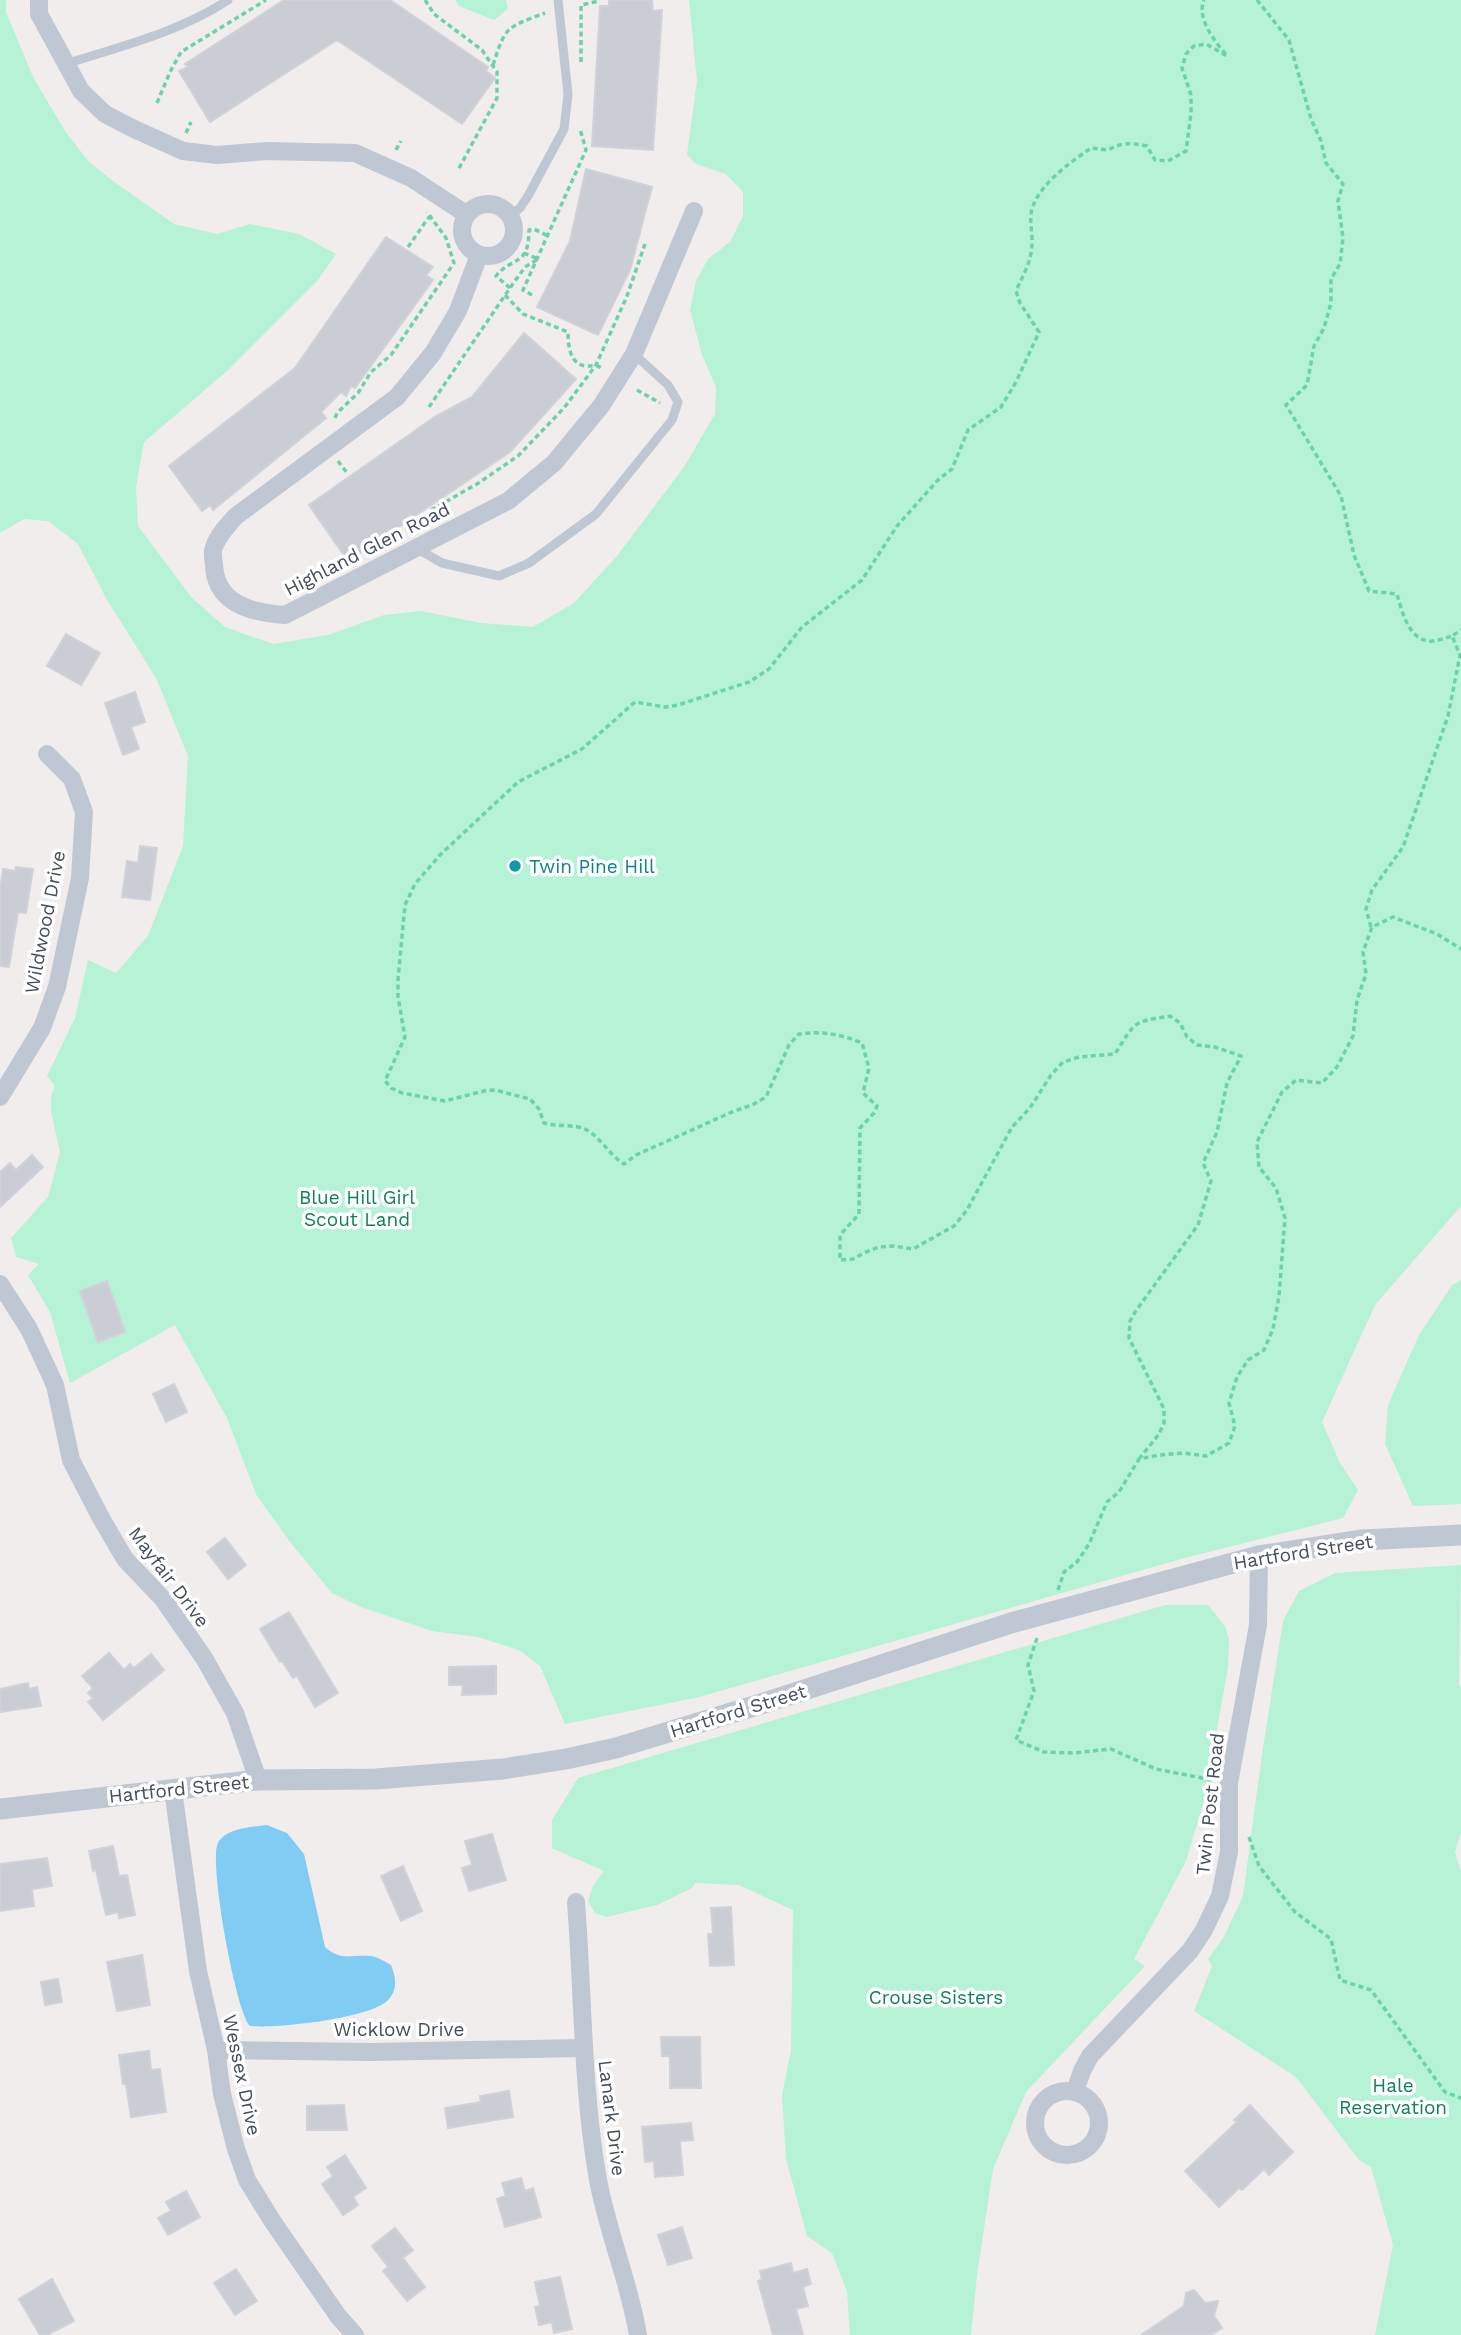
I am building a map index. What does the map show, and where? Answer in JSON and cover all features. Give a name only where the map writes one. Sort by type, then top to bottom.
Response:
[{"type":"street","points":[[38,0],[39,14],[65,64],[81,91],[105,114],[183,151],[217,155],[267,151],[355,153],[411,178],[466,214]]},
{"type":"street","points":[[494,204],[503,208],[510,216],[514,233],[511,243],[498,255],[480,256],[472,252],[462,238],[462,222],[474,207],[494,204]]},
{"type":"street","name":"Highland Glen Road","points":[[480,256],[457,311],[426,362],[397,397],[236,516],[223,531],[213,549],[214,578],[232,601],[258,614],[285,615],[508,501],[554,463],[601,406],[634,354],[694,211]]},
{"type":"street","name":"Wildwood Drive","points":[[0,1097],[42,1028],[57,987],[80,878],[84,812],[72,779],[47,754]]},
{"type":"street","name":"Mayfair Drive","points":[[0,1284],[29,1329],[55,1385],[71,1460],[95,1507],[125,1559],[163,1599],[204,1658],[235,1713],[258,1780]]},
{"type":"street","name":"Hartford Street","points":[[0,1809],[258,1780],[376,1779],[503,1769],[566,1759],[616,1748],[1048,1613],[1259,1556],[1362,1540],[1461,1535]]},
{"type":"street","name":"Twin Post Road","points":[[1075,2091],[1090,2056],[1182,1960],[1210,1919],[1220,1896],[1229,1852],[1229,1783],[1258,1625],[1259,1556]]},
{"type":"street","name":"Wessex Drive","points":[[173,1790],[198,1971],[216,2050],[222,2094],[236,2149],[247,2180],[338,2316],[355,2335]]},
{"type":"street","name":"Lanark Drive","points":[[576,1902],[582,2048],[590,2126],[608,2228],[638,2335]]},
{"type":"street","name":"Wicklow Drive","points":[[216,2050],[372,2052],[582,2048]]},
{"type":"lane","points":[[65,64],[145,38],[211,11],[228,0]]},
{"type":"lane","points":[[510,216],[528,196],[564,129],[568,94],[558,0]]},
{"type":"lane","points":[[415,547],[442,563],[499,576],[528,562],[596,514],[672,420],[678,402],[668,384],[634,354]]},
{"type":"path","points":[[157,103],[181,52],[266,0]]},
{"type":"path","points":[[425,0],[434,14],[482,50],[497,72],[498,98],[458,170]]},
{"type":"path","points":[[1204,0],[1201,7],[1202,19],[1227,56],[1206,44],[1195,46],[1186,54],[1182,68],[1191,95],[1186,150],[1168,161],[1154,160],[1147,146],[1135,143],[1119,144],[1108,150],[1091,148],[1063,169],[1045,188],[1032,207],[1029,267],[1016,291],[1020,303],[1039,332],[1016,382],[1001,407],[968,430],[953,469],[938,480],[897,526],[862,580],[803,627],[769,669],[749,682],[665,707],[635,702],[582,749],[518,782],[426,869],[405,905],[398,979],[398,997],[405,1037],[385,1081],[391,1088],[402,1093],[445,1101],[495,1090],[530,1099],[539,1109],[544,1123],[584,1128],[615,1159],[624,1164],[636,1155],[766,1097],[789,1045],[799,1034],[813,1032],[849,1037],[862,1042],[869,1068],[863,1093],[877,1106],[860,1128],[859,1214],[840,1235],[841,1260],[853,1259],[879,1247],[913,1249],[954,1226],[967,1210],[1012,1127],[1030,1108],[1051,1075],[1063,1062],[1079,1057],[1115,1054],[1130,1030],[1140,1021],[1170,1016],[1180,1023],[1187,1037],[1197,1045],[1215,1047],[1241,1056],[1227,1083],[1217,1132],[1203,1163],[1211,1181],[1198,1225],[1130,1321],[1129,1338],[1164,1409],[1164,1423],[1119,1492],[1107,1502],[1089,1544],[1077,1562],[1064,1572],[1028,1665],[1034,1691],[1016,1740],[1044,1752],[1073,1753],[1111,1749],[1156,1769],[1229,1783]]},
{"type":"path","points":[[1257,0],[1289,40],[1326,163],[1343,184],[1338,201],[1343,238],[1340,264],[1331,279],[1331,303],[1324,328],[1314,346],[1307,385],[1286,405],[1341,496],[1354,555],[1368,591],[1397,594],[1409,626],[1416,635],[1429,641],[1452,636],[1461,630]]},
{"type":"path","points":[[492,66],[503,34],[516,24],[547,13]]},
{"type":"path","points":[[334,421],[337,413],[358,393],[371,372],[391,355],[454,263],[446,238],[426,212]]},
{"type":"path","points":[[408,247],[430,216]]},
{"type":"path","points":[[510,288],[496,276],[504,267],[519,262],[529,230],[534,229],[548,236]]},
{"type":"path","points":[[431,510],[477,484],[518,456],[564,408],[596,365],[627,296],[645,244]]},
{"type":"path","points":[[429,407],[510,288],[526,267],[538,259],[524,253]]},
{"type":"path","points":[[505,295],[523,314],[568,332],[568,352],[575,363],[587,367],[596,365]]},
{"type":"path","points":[[637,390],[675,411]]},
{"type":"path","points":[[337,460],[348,474]]},
{"type":"path","points":[[1139,1459],[1171,1454],[1206,1456],[1229,1443],[1235,1426],[1228,1403],[1237,1377],[1248,1360],[1264,1350],[1273,1329],[1279,1296],[1285,1219],[1276,1188],[1259,1167],[1257,1142],[1282,1092],[1296,1080],[1322,1083],[1336,1067],[1353,1035],[1357,1000],[1366,974],[1363,952],[1371,927],[1366,909],[1372,890],[1403,847],[1448,716],[1460,655],[1452,636]]},
{"type":"path","points":[[1371,927],[1392,917],[1437,934],[1461,949]]},
{"type":"path","points":[[1247,1832],[1259,1866],[1266,1875],[1295,1912],[1331,1940],[1340,1980],[1371,1990],[1446,2092],[1461,2098]]},
{"type":"green space","name":"Blue Hill Girl Scout Land","points":[[0,0],[6,0],[6,12],[33,77],[65,131],[89,162],[113,181],[174,224],[217,234],[250,224],[299,234],[336,254],[318,280],[227,371],[144,442],[136,487],[138,526],[192,598],[225,627],[273,644],[328,635],[384,615],[421,611],[481,623],[533,627],[574,603],[617,556],[684,467],[715,414],[716,387],[702,355],[690,310],[696,281],[708,259],[730,242],[743,216],[743,192],[726,174],[696,164],[687,155],[697,81],[689,0],[1461,0],[1461,1206],[1375,1305],[1322,1422],[1340,1463],[1358,1490],[1343,1518],[1181,1559],[699,1697],[565,1724],[540,1666],[519,1650],[478,1637],[432,1631],[361,1607],[332,1593],[257,1496],[227,1418],[175,1325],[70,1383],[50,1312],[28,1275],[39,1264],[16,1257],[11,1238],[48,1197],[60,1152],[51,1112],[51,1096],[55,1086],[47,1076],[75,1018],[88,960],[116,973],[148,936],[183,846],[188,756],[156,678],[106,598],[78,544],[48,521],[24,519],[0,533]]},
{"type":"green space","points":[[455,0],[506,0],[508,9],[494,20],[459,6]]},
{"type":"green space","points":[[1461,1280],[1461,1504],[1413,1506],[1385,1444],[1388,1405],[1419,1335],[1452,1285]]},
{"type":"green space","name":"Hale Reservation","points":[[1461,1565],[1461,1832],[1455,1852],[1461,1872],[1461,2335],[1375,2335],[1393,2245],[1371,2167],[1359,2160],[1296,2077],[1194,2011],[1212,1966],[1208,1959],[1224,1937],[1243,1896],[1283,1621],[1299,1591],[1335,1573]]},
{"type":"green space","name":"Crouse Sisters","points":[[1165,1605],[1208,1605],[1225,1626],[1229,1640],[1228,1667],[1205,1798],[1186,1861],[1134,1959],[1145,1966],[1026,2092],[993,2169],[971,2335],[850,2335],[847,2292],[832,2253],[807,2236],[786,2159],[782,2095],[791,2050],[793,1910],[739,1885],[695,1883],[692,1888],[657,1905],[606,1917],[595,1913],[588,1901],[593,1886],[604,1871],[552,1848],[552,1820],[578,1778]]},
{"type":"water","points":[[267,1825],[287,1833],[304,1854],[325,1947],[341,1956],[373,1956],[391,1965],[395,1988],[388,2000],[379,2006],[322,2021],[250,2026],[244,2015],[231,1967],[220,1905],[216,1855],[218,1843],[227,1834]]},
{"type":"building","points":[[284,0],[390,0],[488,67],[486,71],[495,78],[462,124],[337,40],[210,122],[179,71],[188,67],[185,64]]},
{"type":"building","points":[[609,0],[652,0],[653,11],[662,10],[653,150],[592,146],[600,6],[609,6]]},
{"type":"building","points":[[586,169],[652,187],[630,270],[598,335],[537,307],[570,241]]},
{"type":"building","points":[[386,237],[433,267],[426,275],[433,280],[355,388],[351,386],[346,396],[341,392],[321,412],[326,418],[213,510],[210,505],[202,511],[169,466],[295,368]]},
{"type":"building","points":[[524,333],[576,379],[510,452],[348,561],[309,505],[436,416],[472,397]]},
{"type":"building","points":[[66,634],[100,653],[81,685],[47,666]]},
{"type":"building","points":[[135,692],[145,722],[131,727],[139,749],[123,755],[105,703]]},
{"type":"building","points":[[140,846],[157,848],[150,900],[122,897],[127,861],[138,863]]},
{"type":"building","points":[[16,867],[33,869],[26,913],[18,912],[9,967],[0,966],[0,890],[3,869],[15,871]]},
{"type":"building","points":[[32,1155],[43,1167],[0,1207],[0,1172],[10,1163],[16,1170]]},
{"type":"building","points":[[107,1281],[125,1332],[98,1342],[80,1291]]},
{"type":"building","points":[[174,1384],[187,1412],[166,1422],[153,1394]]},
{"type":"building","points":[[225,1538],[246,1565],[228,1579],[207,1552]]},
{"type":"building","points":[[289,1612],[338,1693],[315,1707],[297,1676],[293,1678],[282,1661],[280,1662],[260,1629]]},
{"type":"building","points":[[109,1653],[124,1670],[130,1664],[134,1668],[151,1654],[164,1670],[103,1720],[88,1702],[93,1698],[88,1693],[93,1688],[82,1676]]},
{"type":"building","points":[[496,1666],[496,1694],[462,1695],[463,1685],[449,1685],[449,1667]]},
{"type":"building","points":[[28,1683],[29,1689],[37,1687],[41,1706],[0,1712],[0,1689]]},
{"type":"building","points":[[492,1834],[506,1880],[469,1891],[462,1868],[472,1865],[465,1841]]},
{"type":"building","points":[[113,1846],[119,1876],[127,1875],[135,1915],[119,1918],[118,1912],[106,1915],[89,1851]]},
{"type":"building","points":[[47,1858],[52,1886],[32,1889],[34,1906],[0,1911],[0,1864]]},
{"type":"building","points":[[403,1866],[422,1911],[401,1921],[381,1876]]},
{"type":"building","points":[[731,1907],[734,1965],[710,1966],[708,1934],[713,1934],[711,1908]]},
{"type":"building","points":[[142,1955],[150,2005],[117,2011],[107,1962]]},
{"type":"building","points":[[58,1979],[62,2002],[45,2005],[41,1982]]},
{"type":"building","points":[[661,2037],[700,2037],[701,2088],[670,2088],[670,2056],[662,2056]]},
{"type":"building","points":[[149,2051],[151,2070],[160,2069],[166,2112],[131,2117],[119,2055]]},
{"type":"building","points":[[509,2091],[513,2117],[448,2128],[445,2108],[481,2102],[480,2096]]},
{"type":"building","points":[[344,2105],[347,2130],[307,2130],[307,2106]]},
{"type":"building","points":[[1250,2105],[1293,2152],[1269,2175],[1264,2169],[1219,2207],[1185,2171],[1237,2122],[1234,2120]]},
{"type":"building","points":[[691,2123],[693,2140],[680,2141],[683,2175],[655,2177],[654,2161],[645,2162],[642,2127]]},
{"type":"building","points":[[345,2155],[366,2188],[353,2197],[358,2205],[343,2215],[322,2184],[333,2176],[327,2167]]},
{"type":"building","points":[[521,2178],[525,2191],[533,2188],[541,2217],[505,2227],[497,2199],[506,2196],[502,2183]]},
{"type":"building","points":[[186,2191],[200,2217],[168,2235],[158,2218],[171,2211],[166,2202]]},
{"type":"building","points":[[682,2227],[692,2258],[668,2265],[658,2235]]},
{"type":"building","points":[[395,2228],[413,2250],[403,2258],[425,2287],[407,2301],[383,2271],[388,2267],[372,2246]]},
{"type":"building","points":[[791,2263],[793,2273],[807,2269],[811,2284],[803,2287],[808,2306],[796,2309],[803,2335],[773,2335],[758,2281],[762,2279],[760,2271]]},
{"type":"building","points":[[236,2269],[257,2301],[235,2315],[214,2283]]},
{"type":"building","points":[[560,2277],[572,2329],[554,2333],[552,2322],[539,2325],[535,2307],[540,2306],[535,2282]]},
{"type":"building","points":[[52,2279],[74,2321],[47,2335],[40,2335],[19,2299]]},
{"type":"building","points":[[1194,2290],[1205,2303],[1218,2301],[1214,2316],[1222,2328],[1211,2335],[1141,2335],[1184,2306],[1186,2293]]},
{"type":"place","name":"Twin Pine Hill","points":[[515,866]]}]
